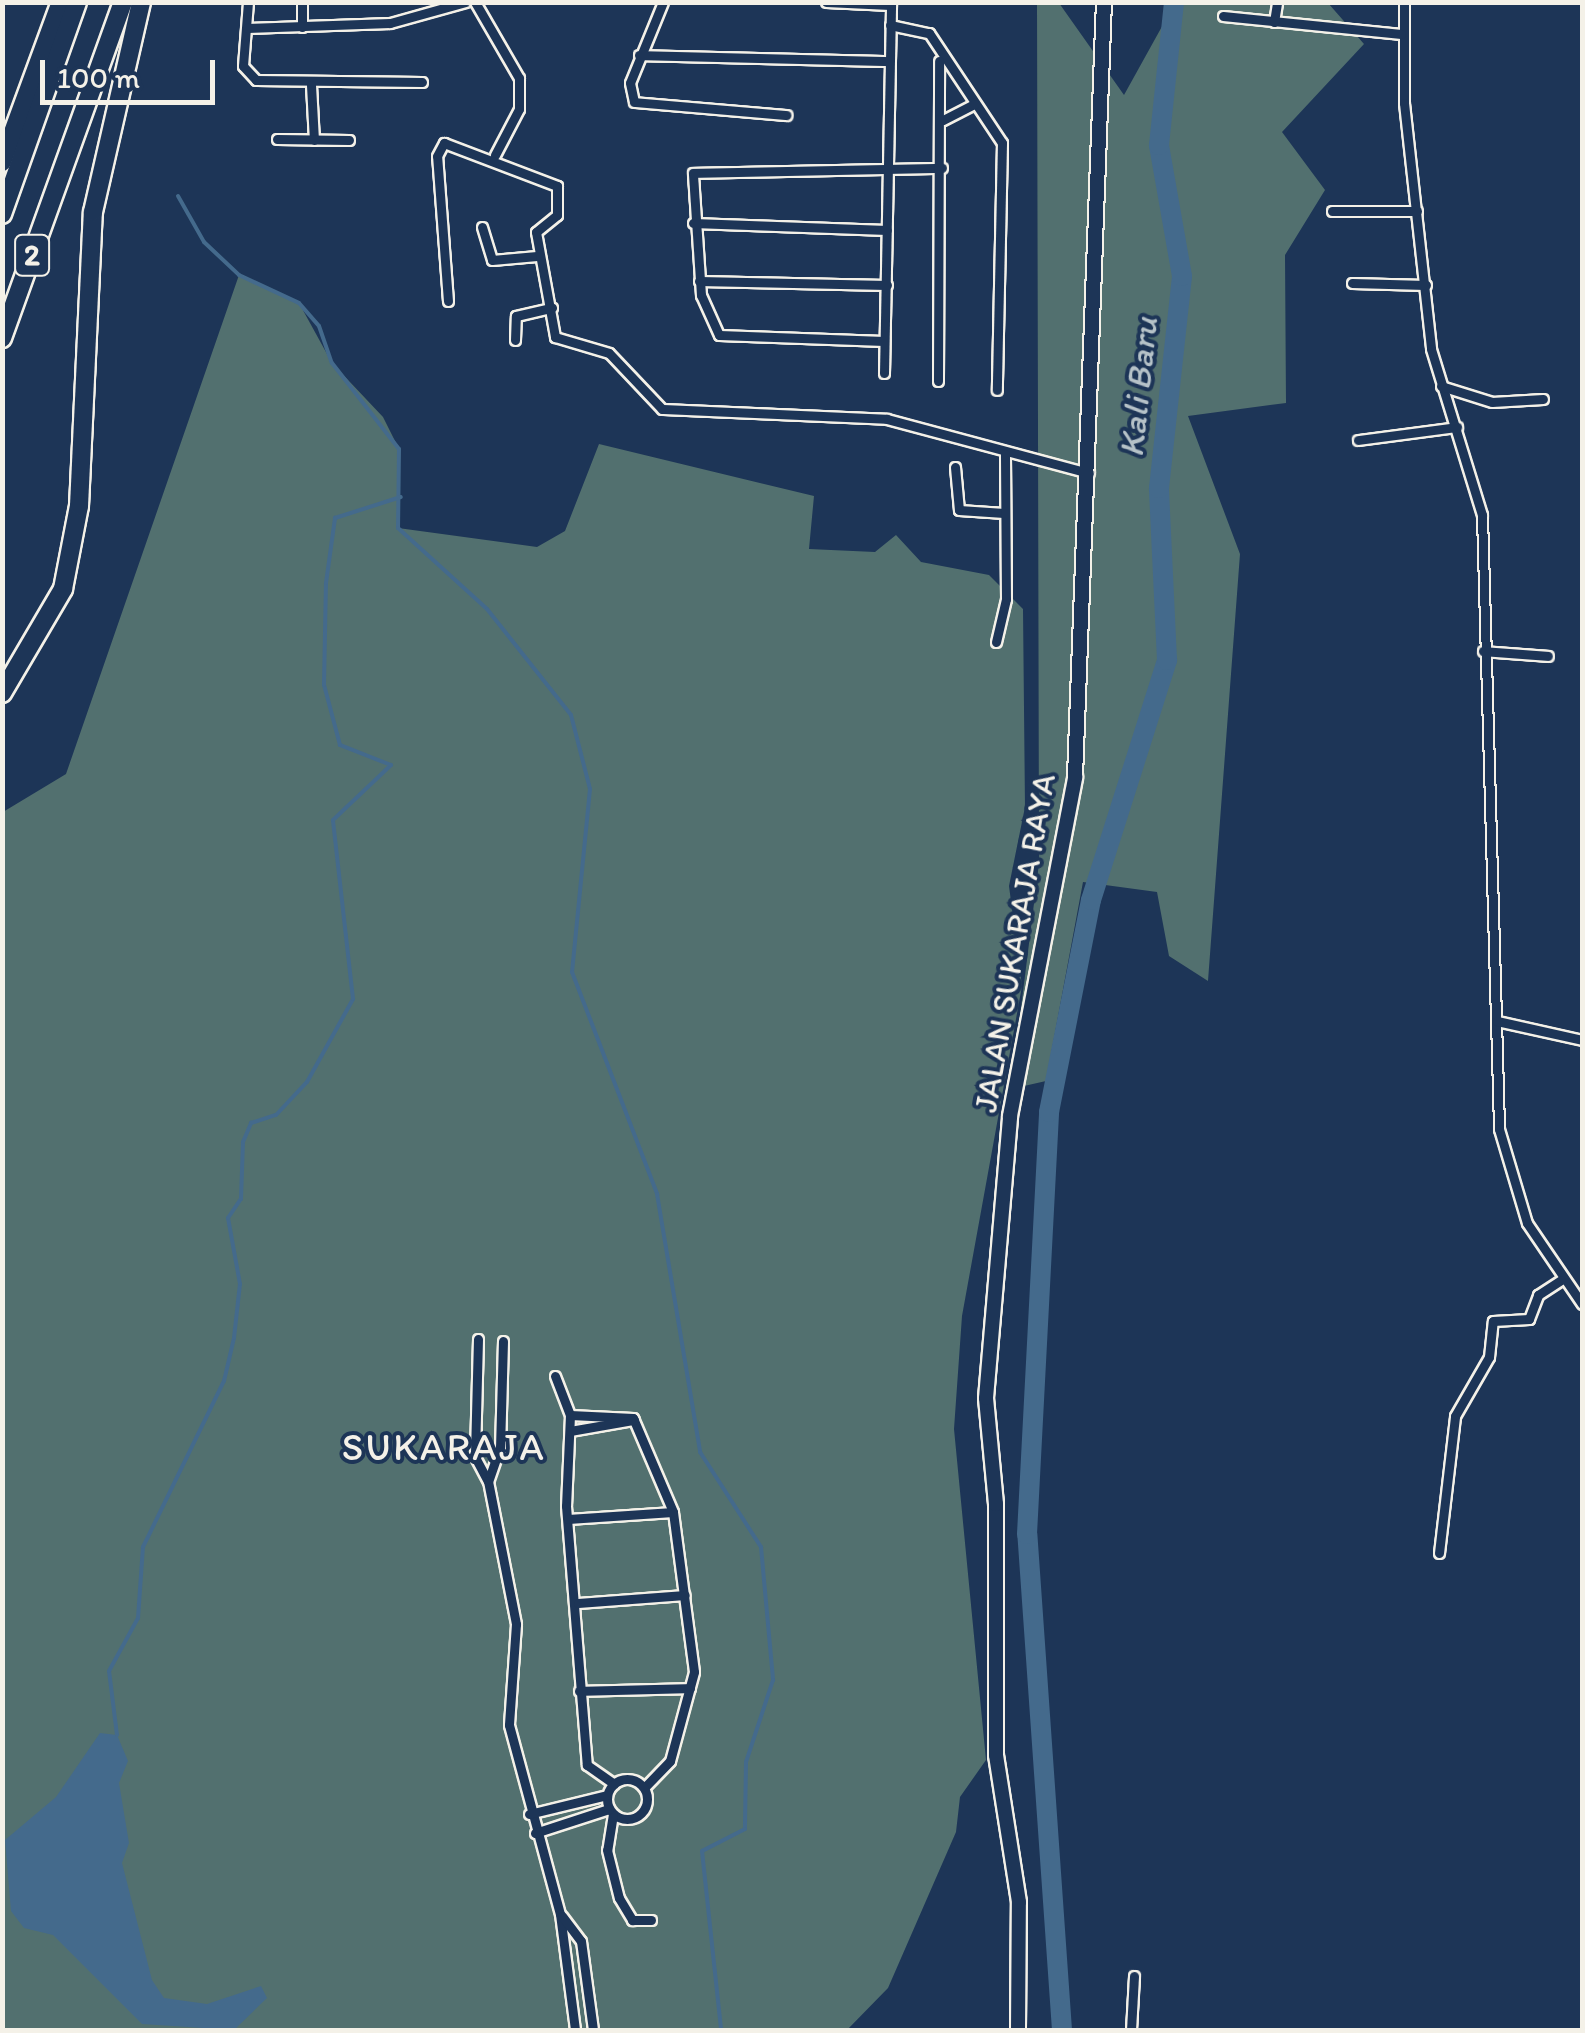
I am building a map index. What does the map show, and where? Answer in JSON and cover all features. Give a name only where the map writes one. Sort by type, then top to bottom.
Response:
[{"type":"highway","points":[[2,162],[61,2]]},
{"type":"highway","name":"2","points":[[2,214],[77,2]]},
{"type":"highway","name":"2","points":[[2,338],[123,2]]},
{"type":"highway","points":[[2,693],[39,639],[69,556],[93,212],[141,2]]},
{"type":"street","points":[[248,2],[247,73],[311,85],[422,82]]},
{"type":"street","points":[[302,2],[302,27]]},
{"type":"street","points":[[246,28],[390,23],[465,2]]},
{"type":"street","points":[[475,2],[519,78],[518,109],[495,155]]},
{"type":"street","points":[[663,2],[630,82],[642,108],[786,115]]},
{"type":"street","points":[[826,2],[891,4],[884,373]]},
{"type":"street","name":"JALAN SUKARAJA RAYA","points":[[1018,2030],[1018,1902],[999,1772],[986,1398],[1010,1116],[1070,820],[1089,473],[1086,300],[1104,2]]},
{"type":"street","points":[[1274,22],[1277,2]]},
{"type":"street","points":[[1404,2],[1400,34],[1416,210],[1441,386],[1482,515],[1483,652],[1504,1162],[1561,1280],[1582,1304]]},
{"type":"street","points":[[1223,16],[1400,34]]},
{"type":"street","points":[[890,25],[921,28],[1004,150],[996,390]]},
{"type":"street","points":[[639,55],[889,61]]},
{"type":"street","points":[[938,381],[943,120],[939,58]]},
{"type":"street","points":[[311,85],[314,140]]},
{"type":"street","points":[[943,120],[974,104]]},
{"type":"street","points":[[277,140],[349,140]]},
{"type":"street","points":[[448,301],[438,148],[495,155],[559,188],[557,215],[536,232],[537,256],[552,308],[555,338],[608,353],[662,409],[887,419],[1004,454],[1089,473]]},
{"type":"street","points":[[884,342],[726,338],[714,330],[700,282],[691,184],[702,166],[942,168]]},
{"type":"street","points":[[1332,211],[1416,210]]},
{"type":"street","points":[[693,223],[887,230]]},
{"type":"street","points":[[482,227],[492,260],[537,256]]},
{"type":"street","points":[[700,282],[887,284]]},
{"type":"street","points":[[1352,282],[1426,285]]},
{"type":"street","points":[[515,340],[516,316],[552,308]]},
{"type":"street","points":[[1441,386],[1492,402],[1543,399]]},
{"type":"street","points":[[1358,440],[1457,427]]},
{"type":"street","points":[[996,642],[1004,454]]},
{"type":"street","points":[[956,467],[958,510],[1004,513]]},
{"type":"street","points":[[1483,652],[1548,656]]},
{"type":"street","points":[[1497,1021],[1582,1040]]},
{"type":"street","points":[[1439,1554],[1451,1432],[1489,1357],[1492,1322],[1529,1318],[1538,1296],[1561,1280]]},
{"type":"street","points":[[478,1339],[476,1457],[488,1481],[516,1624],[508,1710],[529,1814],[560,1914],[574,2030]]},
{"type":"street","points":[[488,1481],[500,1447],[503,1341]]},
{"type":"street","points":[[555,1376],[570,1415],[568,1518],[578,1603],[587,1765],[614,1784]]},
{"type":"street","points":[[570,1415],[634,1420]]},
{"type":"street","points":[[570,1431],[634,1420]]},
{"type":"street","points":[[535,1833],[611,1812],[638,1817],[644,1788],[670,1762],[690,1688],[685,1596],[674,1512],[634,1420]]},
{"type":"street","points":[[568,1518],[674,1512]]},
{"type":"street","points":[[578,1603],[685,1596]]},
{"type":"street","points":[[580,1691],[690,1688]]},
{"type":"street","points":[[529,1814],[607,1795],[614,1784],[630,1779],[644,1788]]},
{"type":"street","points":[[607,1795],[611,1812],[608,1850],[619,1898],[632,1920],[651,1920]]},
{"type":"street","points":[[560,1914],[581,1941],[592,2030]]},
{"type":"street","points":[[1132,2030],[1134,1976]]},
{"type":"green space","points":[[1037,3],[1059,3],[1124,95],[1175,3],[1328,3],[1364,44],[1282,132],[1325,190],[1285,255],[1286,403],[1188,416],[1240,554],[1208,981],[1169,956],[1157,892],[1083,882],[1046,1081],[1024,1086],[1017,1040],[1039,863]]},
{"type":"green space","points":[[239,275],[299,303],[332,363],[383,417],[399,449],[398,528],[537,547],[565,531],[599,444],[814,496],[809,549],[875,552],[896,535],[921,562],[989,575],[1023,609],[1025,807],[1009,886],[1022,986],[962,1316],[954,1429],[986,1760],[960,1797],[956,1832],[888,1988],[847,2030],[3,2030],[3,812],[66,774]]},
{"type":"water","points":[[100,1733],[117,1735],[128,1761],[119,1783],[129,1843],[122,1863],[152,1980],[164,1998],[207,2004],[261,1986],[267,1998],[234,2030],[142,2024],[53,1935],[24,1928],[11,1911],[5,1840],[56,1797]]},
{"type":"waterway","name":"Kali Baru","points":[[1062,2030],[1027,1534],[1049,1112],[1091,900],[1167,660],[1159,488],[1182,276],[1159,145],[1174,2]]},
{"type":"waterway","points":[[178,196],[204,242],[239,275],[299,303],[319,326],[332,363],[399,449],[398,528],[487,609],[571,715],[590,789],[572,972],[657,1194],[700,1452],[761,1547],[773,1680],[746,1762],[745,1829],[702,1851],[721,2030]]},
{"type":"waterway","points":[[117,1735],[109,1671],[138,1618],[143,1547],[224,1381],[234,1338],[240,1284],[228,1218],[241,1199],[243,1142],[251,1123],[276,1115],[307,1082],[353,999],[333,820],[391,765],[340,745],[324,685],[326,583],[335,518],[401,497]]},
{"type":"district","name":"SUKARAJA","points":[[444,1448]]}]
